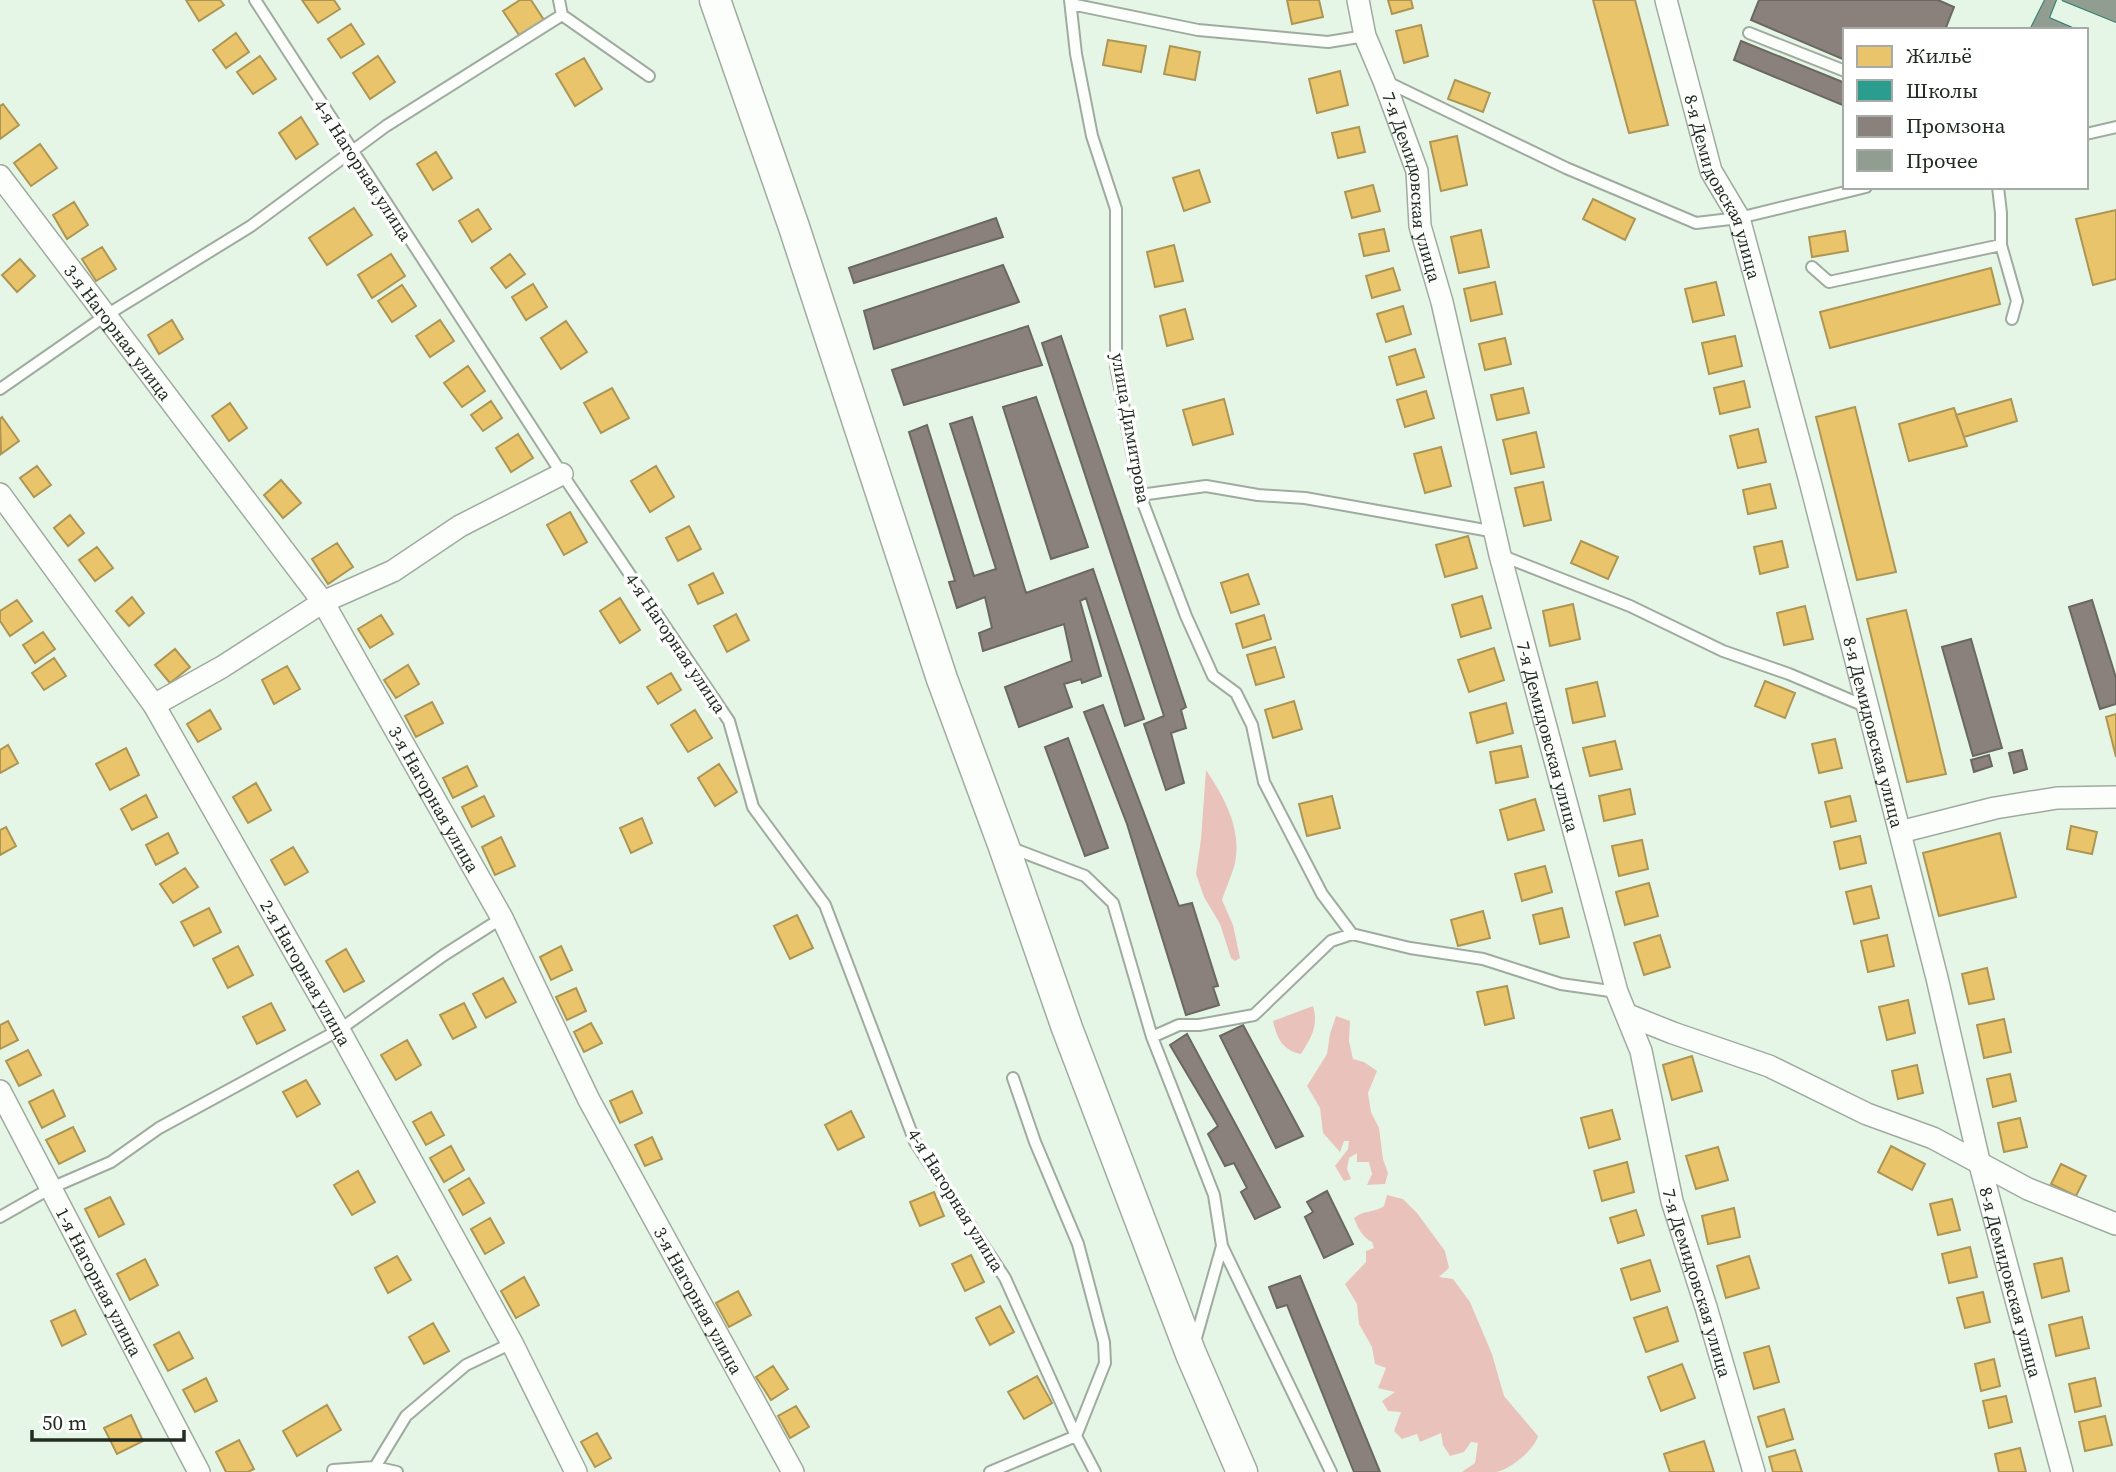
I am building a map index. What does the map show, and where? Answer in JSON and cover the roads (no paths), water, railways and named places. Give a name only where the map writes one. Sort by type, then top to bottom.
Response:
[{"type":"main road","points":[[715,0],[794,227],[942,679],[1067,1028],[1191,1354],[1242,1472]]},
{"type":"street","name":"7-я Демидовская улица","points":[[1357,0],[1364,36],[1384,81],[1417,171],[1420,226],[1442,302],[1500,555],[1617,992],[1641,1051],[1672,1201],[1754,1472]]},
{"type":"street","name":"8-я Демидовская улица","points":[[1666,0],[1711,171],[1739,218],[1811,485],[1900,832],[1979,1161],[2062,1472]]},
{"type":"street","name":"3-я Нагорная улица","points":[[0,176],[323,602],[502,918],[589,1100],[793,1472]]},
{"type":"street","points":[[154,705],[222,667],[323,602],[393,571],[460,526],[562,474]]},
{"type":"street","name":"2-я Нагорная улица","points":[[0,494],[154,705],[339,1030],[512,1343],[576,1472]]},
{"type":"street","points":[[1900,832],[1995,808],[2057,799],[2116,797]]},
{"type":"street","points":[[1628,1015],[1769,1066],[1867,1114],[1933,1138],[2028,1189],[2116,1224]]},
{"type":"street","name":"1-я Нагорная улица","points":[[0,1091],[199,1472]]},
{"type":"lane","name":"4-я Нагорная улица","points":[[255,0],[562,474],[729,721],[753,807],[825,905],[915,1142],[1005,1278],[1095,1472]]},
{"type":"lane","points":[[559,0],[562,15],[649,76]]},
{"type":"lane","points":[[1070,2],[1137,19],[1210,32],[1328,42],[1364,36]]},
{"type":"lane","name":"улица Димитрова","points":[[1070,2],[1076,54],[1091,136],[1116,209],[1116,366],[1140,495],[1186,616],[1213,676],[1236,694],[1252,725],[1264,782],[1322,894],[1352,934]]},
{"type":"lane","points":[[0,389],[106,317],[251,226],[386,126],[562,15]]},
{"type":"lane","points":[[1749,33],[1843,70]]},
{"type":"lane","points":[[1384,81],[1566,168],[1696,223],[1739,218],[1858,189]]},
{"type":"lane","points":[[2088,134],[2116,127]]},
{"type":"lane","points":[[1998,189],[2001,246],[2017,301],[2012,319]]},
{"type":"lane","points":[[1812,267],[1829,282],[2001,246]]},
{"type":"lane","points":[[1140,495],[1206,486],[1258,495],[1305,498],[1496,532]]},
{"type":"lane","points":[[1500,555],[1630,607],[1723,651],[1789,674],[1867,707]]},
{"type":"lane","points":[[1003,844],[1085,876],[1114,903],[1152,1037],[1214,1195],[1222,1245],[1331,1472]]},
{"type":"lane","points":[[0,1217],[51,1188],[111,1162],[159,1128],[339,1030],[444,955],[502,918]]},
{"type":"lane","points":[[1152,1037],[1179,1025],[1199,1025],[1254,1015],[1331,941],[1352,934],[1410,948],[1483,958],[1562,984],[1617,992]]},
{"type":"lane","points":[[990,1472],[1076,1436],[1105,1363],[1104,1342],[1078,1244],[1035,1142],[1013,1078]]},
{"type":"lane","points":[[1191,1354],[1222,1245]]},
{"type":"lane","points":[[375,1467],[406,1416],[466,1365],[512,1343]]},
{"type":"lane","points":[[333,1472],[375,1467],[397,1472]]}]
